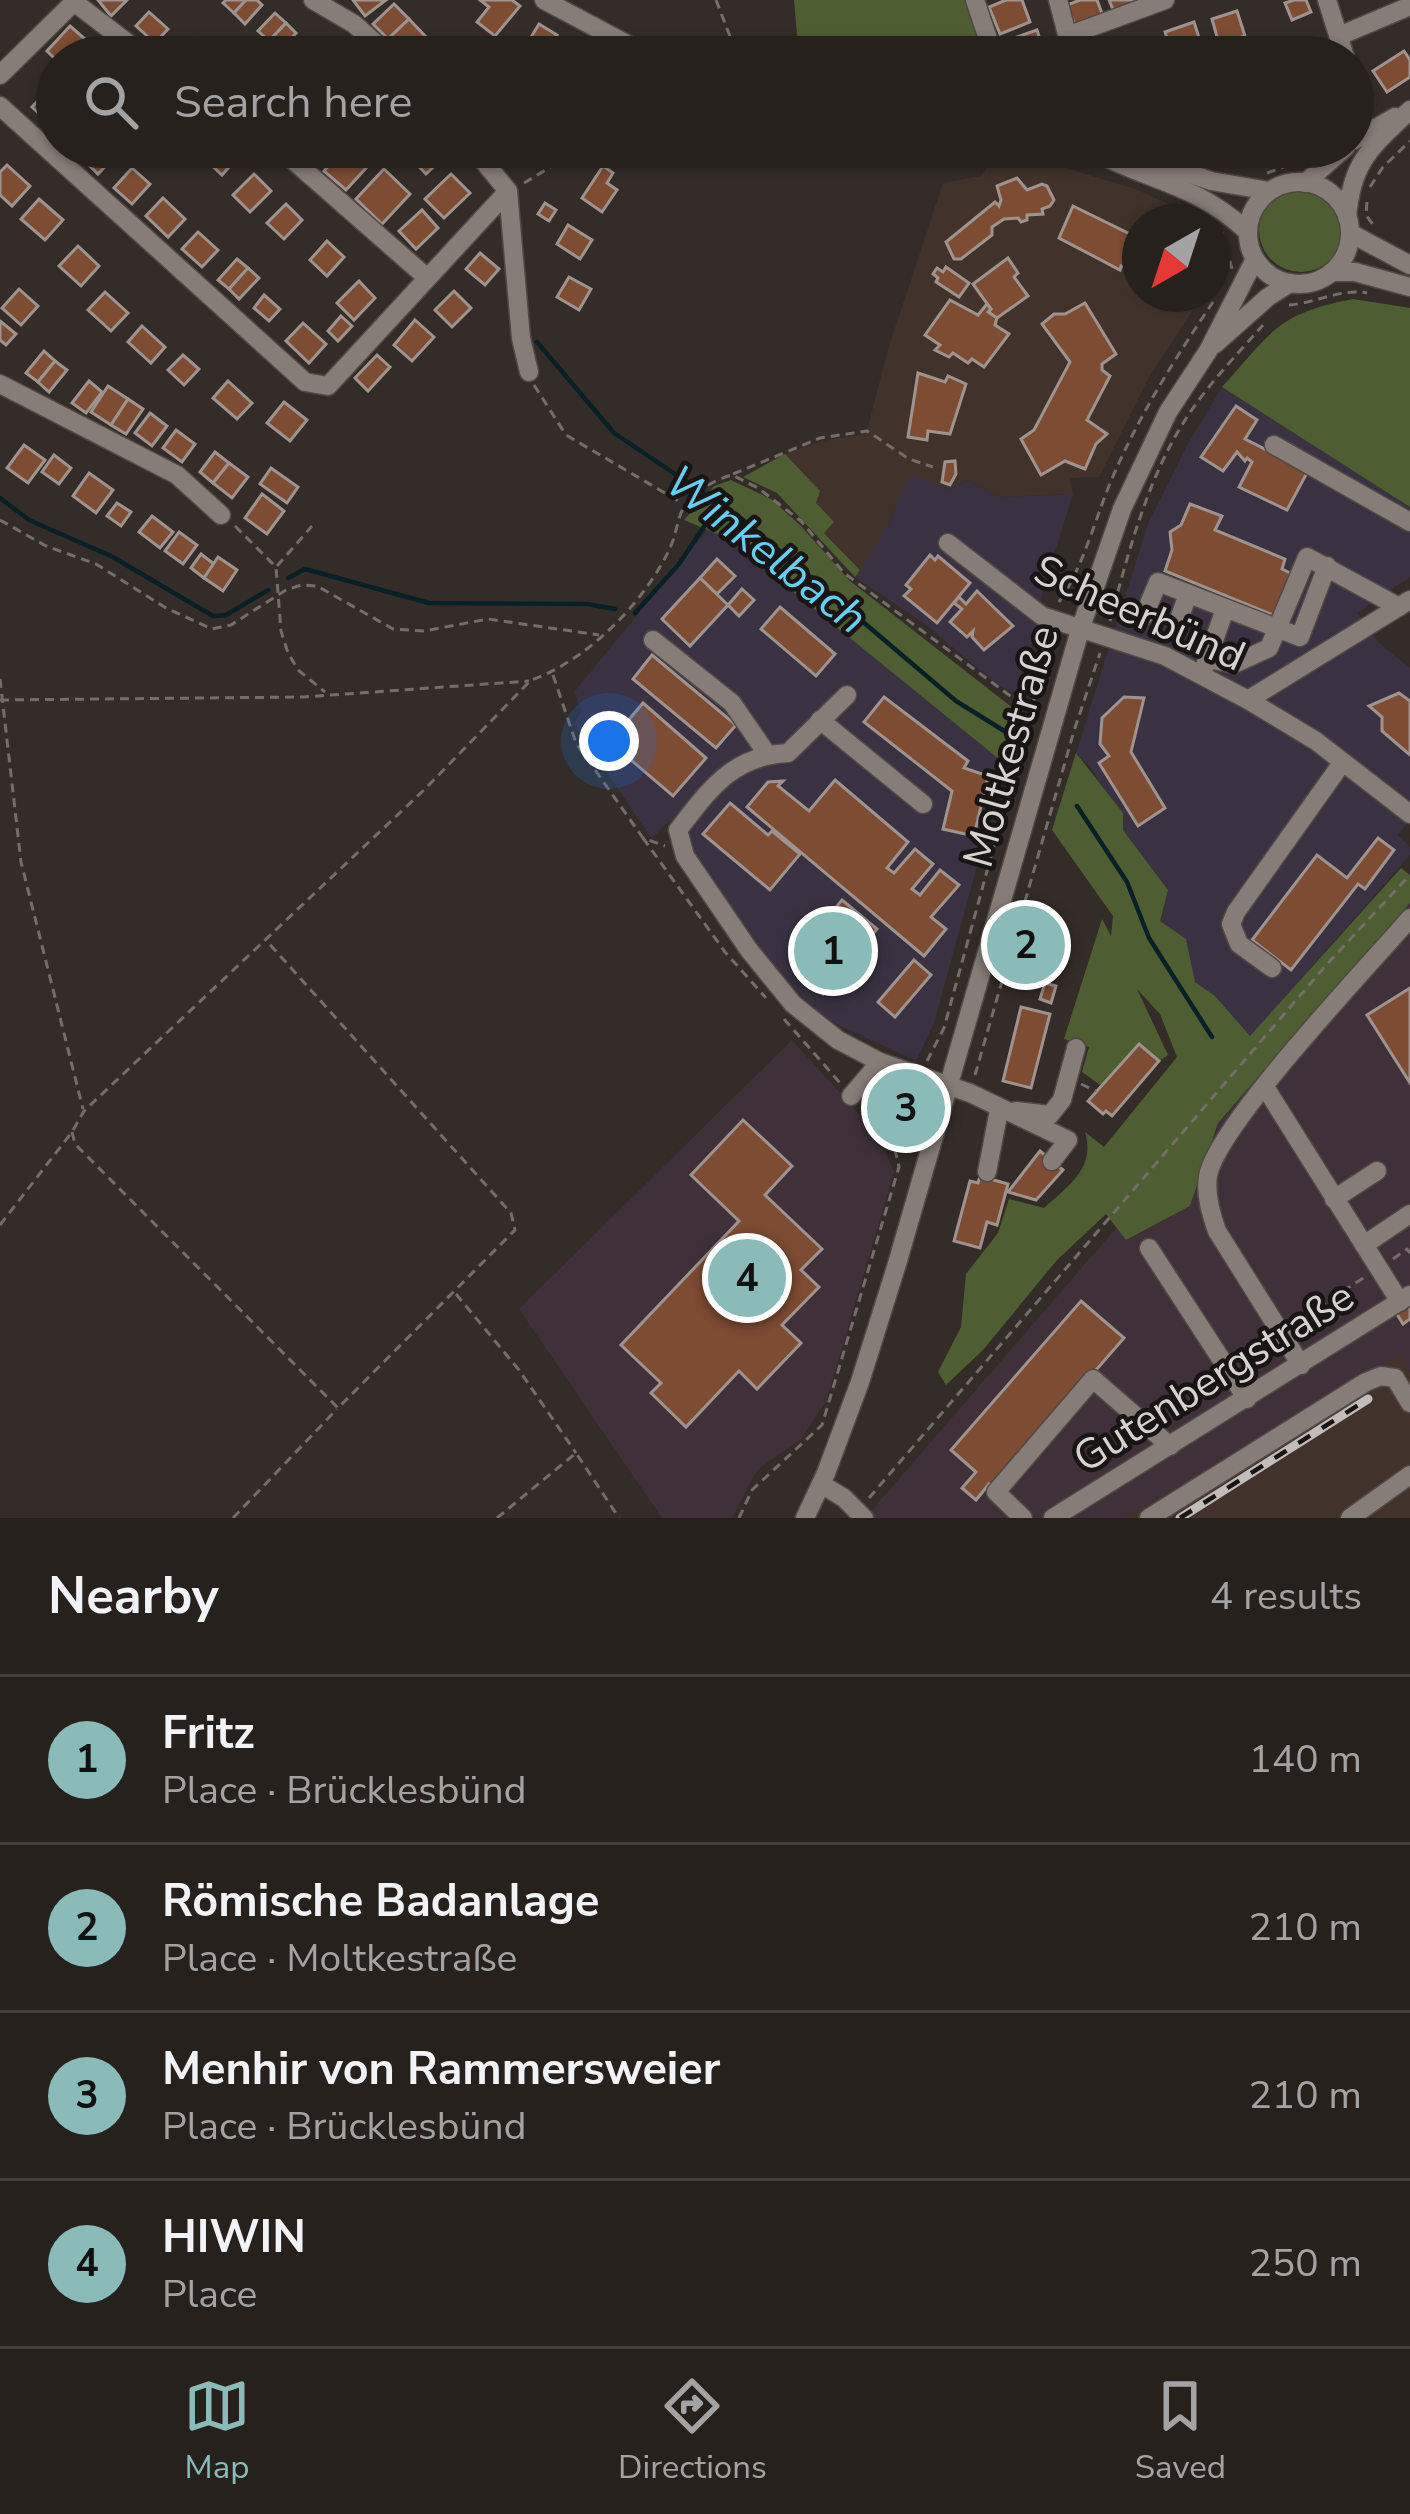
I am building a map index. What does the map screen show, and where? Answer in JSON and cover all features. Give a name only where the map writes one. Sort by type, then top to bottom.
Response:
[{"type":"street","points":[[544,0],[612,36]]},
{"type":"street","points":[[974,0],[987,36]]},
{"type":"street","points":[[1058,0],[1067,36],[1165,0]]},
{"type":"street","points":[[1327,0],[1339,36],[1410,6]]},
{"type":"street","points":[[40,36],[75,1],[119,36]]},
{"type":"street","points":[[324,3],[367,36]]},
{"type":"street","points":[[0,76],[36,40]]},
{"type":"street","points":[[0,106],[36,139]]},
{"type":"street","points":[[1374,129],[1410,110]]},
{"type":"street","points":[[1374,144],[1410,110]]},
{"type":"street","points":[[69,168],[305,382],[328,386],[508,191]]},
{"type":"street","points":[[302,168],[425,277]]},
{"type":"street","points":[[489,168],[508,191],[521,338],[529,372]]},
{"type":"street","points":[[1130,168],[1176,183],[1228,213],[1248,232]]},
{"type":"street","points":[[1174,168],[1211,181],[1305,182],[1331,194],[1348,225],[1410,265]]},
{"type":"street","points":[[1305,182],[1321,168]]},
{"type":"street","points":[[1332,272],[1345,254],[1350,181],[1358,168]]},
{"type":"street","points":[[1265,183],[1248,232],[1255,259],[1270,275],[1290,284],[1312,282],[1332,272],[1354,272],[1410,286]]},
{"type":"street","name":"Moltkestraße","points":[[805,1518],[860,1382],[1080,630],[1122,509],[1168,412],[1208,351],[1255,259]]},
{"type":"street","name":"Moltkestraße","points":[[1208,351],[1268,297],[1290,284]]},
{"type":"street","points":[[0,384],[176,475],[221,515]]},
{"type":"street","points":[[1274,445],[1410,521]]},
{"type":"street","name":"Scheerbünd","points":[[948,543],[1042,616],[1205,667],[1410,814]]},
{"type":"street","points":[[1226,608],[1205,667],[1234,664],[1269,648],[1307,557],[1404,603]]},
{"type":"street","points":[[1144,616],[1158,582],[1280,630]]},
{"type":"street","points":[[1177,625],[1188,594]]},
{"type":"street","name":"Scheerbünd","points":[[1248,700],[1404,603]]},
{"type":"street","points":[[653,640],[732,703],[767,754]]},
{"type":"street","points":[[847,694],[788,753],[767,754],[721,776],[678,830],[686,856],[749,950],[793,1004],[838,1040],[880,1062],[970,1093],[1068,1140],[1052,1161]]},
{"type":"street","points":[[820,720],[923,804]]},
{"type":"street","points":[[1272,968],[1239,944],[1232,924],[1236,912],[1342,763]]},
{"type":"street","points":[[1301,1365],[1217,1231],[1208,1177],[1217,1154],[1265,1087],[1410,918]]},
{"type":"street","points":[[999,1110],[1050,1114],[1062,1100],[1076,1048]]},
{"type":"street","points":[[851,1096],[880,1062]]},
{"type":"street","points":[[1265,1087],[1378,1268],[1407,1303]]},
{"type":"street","points":[[987,1172],[999,1110]]},
{"type":"street","points":[[1334,1199],[1377,1172]]},
{"type":"street","points":[[1364,1245],[1410,1214]]},
{"type":"street","points":[[1149,1249],[1247,1399]]},
{"type":"street","name":"Gutenbergstraße","points":[[1053,1518],[1407,1303]]},
{"type":"street","name":"Gutenbergstraße","points":[[1149,1518],[1366,1382],[1381,1376],[1395,1378],[1410,1403]]},
{"type":"street","points":[[1023,1518],[996,1492],[1093,1379],[1170,1446]]},
{"type":"street","points":[[1350,1518],[1410,1475]]},
{"type":"street","points":[[821,1484],[861,1514]]},
{"type":"path","points":[[716,0],[730,36]]},
{"type":"path","points":[[1377,230],[1366,215],[1368,191],[1383,167],[1410,141]]},
{"type":"path","points":[[508,191],[548,168]]},
{"type":"path","points":[[1265,183],[1292,168]]},
{"type":"path","points":[[1230,262],[1232,269]]},
{"type":"path","points":[[1280,306],[1313,303],[1352,290]]},
{"type":"path","points":[[970,1093],[1136,530],[1194,406],[1268,320]]},
{"type":"path","points":[[529,372],[566,435],[684,505]]},
{"type":"path","points":[[1,699],[415,692],[530,680],[552,673],[600,635],[649,584],[669,551],[684,505],[709,484],[820,439],[868,431],[916,462],[933,466]]},
{"type":"path","points":[[732,475],[758,488],[801,521],[844,573],[1032,712]]},
{"type":"path","points":[[221,515],[276,567],[288,653],[298,670],[326,694]]},
{"type":"path","points":[[0,520],[46,546],[96,564],[166,608],[212,629],[231,625],[301,585],[317,586],[394,629],[424,631],[488,619],[600,635]]},
{"type":"path","points":[[276,567],[312,526]]},
{"type":"path","points":[[883,1124],[912,1096],[944,1028],[1051,646]]},
{"type":"path","points":[[552,673],[576,743],[644,838],[661,848],[670,844],[678,830]]},
{"type":"path","points":[[0,679],[21,862],[84,1111]]},
{"type":"path","points":[[0,1225],[84,1111],[425,789],[530,680]]},
{"type":"path","points":[[861,1514],[1328,963],[1410,875]]},
{"type":"path","points":[[233,1518],[515,1230],[511,1213],[263,938]]},
{"type":"path","points":[[740,1518],[752,1490],[822,1425],[899,1167],[894,1143],[883,1124],[851,1096]]},
{"type":"path","points":[[72,1132],[75,1144],[338,1408]]},
{"type":"path","points":[[1252,1348],[1407,1249],[1410,1253]]},
{"type":"path","points":[[455,1292],[519,1370],[620,1518]]},
{"type":"path","points":[[497,1518],[576,1453]]},
{"type":"shaded area","points":[[986,168],[1066,168],[1169,204],[1122,204],[1122,312],[1191,312],[1149,377],[1099,477],[1069,478],[1073,494],[999,497],[967,480],[950,489],[909,475],[888,524],[860,570],[824,532],[816,503],[819,491],[785,454],[822,441],[866,434],[889,346],[943,183],[981,176]]},
{"type":"shaded area","points":[[1222,387],[1410,507],[1410,577],[1357,613],[1378,642],[1410,668],[1410,820],[1398,835],[1410,847],[1410,855],[1250,1037],[1215,996],[1195,983],[1186,939],[1160,921],[1168,890],[1123,830],[1092,769],[1076,753],[1148,524]]},
{"type":"shaded area","points":[[909,474],[950,489],[967,480],[999,497],[1073,494],[1043,590],[1022,696],[999,686],[925,624],[855,577],[888,524]]},
{"type":"shaded area","points":[[708,529],[727,537],[1005,764],[934,1023],[916,1061],[826,1019],[784,980],[669,821],[652,839],[574,724],[582,711],[574,692]]},
{"type":"shaded area","points":[[1410,903],[1410,1372],[1400,1356],[1124,1518],[865,1518],[1117,1227],[1127,1240],[1190,1206],[1218,1123]]},
{"type":"shaded area","points":[[792,1040],[878,1135],[894,1172],[826,1402],[801,1439],[757,1470],[732,1518],[662,1518],[519,1309]]},
{"type":"shaded area","points":[[1400,1355],[1410,1372],[1410,1518],[1124,1518]]},
{"type":"green space","points":[[794,0],[967,0],[978,36],[797,36]]},
{"type":"green space","points":[[1301,188],[1331,200],[1343,230],[1331,260],[1301,272],[1271,260],[1259,230],[1271,200]]},
{"type":"green space","points":[[1353,299],[1410,308],[1410,507],[1222,387],[1291,319]]},
{"type":"green space","points":[[785,454],[820,491],[816,503],[834,522],[824,533],[860,570],[855,577],[777,493],[743,477]]},
{"type":"green space","points":[[731,480],[771,499],[850,581],[1022,715],[1005,764],[727,538],[684,520],[714,486]]},
{"type":"green space","points":[[1076,753],[1123,813],[1123,830],[1168,890],[1160,921],[1186,939],[1195,982],[1215,996],[1250,1036],[1401,868],[1410,875],[1410,903],[1218,1123],[1190,1206],[1126,1240],[1106,1214],[1057,1260],[983,1350],[946,1385],[938,1372],[961,1327],[966,1274],[998,1233],[1009,1199],[1044,1208],[1083,1166],[1085,1132],[1104,1147],[1177,1057],[1160,1014],[1137,989],[1168,1055],[1159,1061],[1139,1045],[1103,1087],[1082,1072],[1089,1047],[1064,1039],[1102,919],[1111,936],[1113,916],[1052,830]]},
{"type":"building","points":[[98,0],[127,0],[111,16]]},
{"type":"building","points":[[246,0],[234,13],[223,3]]},
{"type":"building","points":[[246,0],[262,5],[245,24],[234,13]]},
{"type":"building","points":[[353,0],[386,0],[365,16]]},
{"type":"building","points":[[480,0],[512,0],[520,6],[495,36],[477,22],[489,7]]},
{"type":"building","points":[[1022,0],[1030,22],[1000,34],[989,7]]},
{"type":"building","points":[[1097,0],[1103,16],[1076,27],[1067,5]]},
{"type":"building","points":[[1109,0],[1137,0],[1138,2],[1114,12]]},
{"type":"building","points":[[1306,0],[1311,12],[1292,20],[1285,3]]},
{"type":"building","points":[[394,4],[409,19],[391,36],[373,24]]},
{"type":"building","points":[[1237,11],[1245,36],[1217,36],[1212,19]]},
{"type":"building","points":[[149,12],[168,29],[162,36],[147,36],[136,26]]},
{"type":"building","points":[[275,13],[286,23],[274,36],[258,31]]},
{"type":"building","points":[[409,19],[425,36],[391,36]]},
{"type":"building","points":[[1194,22],[1198,36],[1166,36],[1165,32]]},
{"type":"building","points":[[286,23],[296,33],[293,36],[274,36]]},
{"type":"building","points":[[539,24],[557,35],[556,36],[532,36]]},
{"type":"building","points":[[70,26],[82,36],[61,36]]},
{"type":"building","points":[[1404,51],[1410,60],[1410,77],[1387,92],[1374,70]]},
{"type":"building","points":[[7,165],[30,186],[12,206],[0,195],[0,172]]},
{"type":"building","points":[[132,168],[150,184],[132,204],[114,188]]},
{"type":"building","points":[[327,168],[366,168],[346,190],[324,171]]},
{"type":"building","points":[[602,168],[613,173],[607,183],[617,190],[602,212],[582,198]]},
{"type":"building","points":[[384,169],[410,194],[382,224],[356,199]]},
{"type":"building","points":[[254,174],[271,191],[250,212],[233,195]]},
{"type":"building","points":[[451,174],[470,193],[444,218],[425,199]]},
{"type":"building","points":[[1017,178],[1027,190],[1047,186],[1054,200],[1050,206],[1042,209],[1043,214],[1027,215],[1021,222],[1004,219],[992,227],[992,235],[961,259],[954,259],[946,242],[995,202],[999,206],[997,186]]},
{"type":"building","points":[[163,198],[185,219],[168,237],[146,216]]},
{"type":"building","points":[[39,199],[63,220],[45,240],[21,219]]},
{"type":"building","points":[[545,203],[556,210],[549,221],[538,214]]},
{"type":"building","points":[[286,204],[302,220],[284,239],[267,223]]},
{"type":"building","points":[[1073,206],[1122,230],[1122,266],[1120,270],[1059,238]]},
{"type":"building","points":[[422,210],[438,228],[416,249],[399,231]]},
{"type":"building","points":[[568,225],[592,240],[580,259],[557,244]]},
{"type":"building","points":[[198,232],[218,250],[202,267],[182,249]]},
{"type":"building","points":[[327,241],[344,257],[327,276],[310,260]]},
{"type":"building","points":[[78,246],[99,266],[81,286],[59,266]]},
{"type":"building","points":[[480,253],[499,269],[485,285],[466,269]]},
{"type":"building","points":[[1008,258],[1028,296],[997,318],[988,312],[991,309],[973,284]]},
{"type":"building","points":[[237,259],[248,268],[229,289],[218,280]]},
{"type":"building","points":[[946,267],[969,283],[959,297],[936,282],[937,268],[943,272]]},
{"type":"building","points":[[248,268],[259,278],[239,299],[229,289]]},
{"type":"building","points":[[569,277],[591,289],[579,310],[557,297]]},
{"type":"building","points":[[359,281],[375,298],[354,320],[337,303]]},
{"type":"building","points":[[19,289],[38,306],[21,325],[2,308]]},
{"type":"building","points":[[454,291],[471,308],[452,327],[435,310]]},
{"type":"building","points":[[105,292],[128,313],[111,331],[88,310]]},
{"type":"building","points":[[264,295],[280,309],[269,321],[254,308]]},
{"type":"building","points":[[950,300],[978,315],[987,304],[988,312],[997,318],[995,325],[1009,334],[984,367],[972,359],[968,363],[953,353],[949,357],[935,350],[940,345],[925,335]]},
{"type":"building","points":[[1085,303],[1116,354],[1102,364],[1110,376],[1087,420],[1107,434],[1096,444],[1085,469],[1065,461],[1041,475],[1021,439],[1034,430],[1070,362],[1042,324],[1054,314],[1065,314]]},
{"type":"building","points":[[341,316],[352,326],[338,341],[328,331]]},
{"type":"building","points":[[415,320],[434,337],[412,361],[394,345]]},
{"type":"building","points":[[0,321],[16,334],[6,345],[0,340]]},
{"type":"building","points":[[303,323],[326,344],[309,363],[286,341]]},
{"type":"building","points":[[142,326],[165,347],[151,363],[128,342]]},
{"type":"building","points":[[44,351],[55,361],[38,382],[26,373]]},
{"type":"building","points":[[183,355],[199,369],[184,385],[168,370]]},
{"type":"building","points":[[377,355],[390,367],[368,391],[355,378]]},
{"type":"building","points":[[55,361],[67,370],[49,392],[38,382]]},
{"type":"building","points":[[918,373],[945,382],[948,376],[966,384],[950,434],[928,431],[927,440],[908,437]]},
{"type":"building","points":[[89,381],[102,392],[86,413],[72,403]]},
{"type":"building","points":[[228,381],[252,403],[237,419],[213,398]]},
{"type":"building","points":[[108,386],[128,399],[111,425],[91,412]]},
{"type":"building","points":[[128,399],[143,409],[126,434],[111,425]]},
{"type":"building","points":[[284,402],[307,420],[290,441],[267,423]]},
{"type":"building","points":[[1236,406],[1257,420],[1245,439],[1308,471],[1287,510],[1239,487],[1252,462],[1247,458],[1245,461],[1237,452],[1223,471],[1201,457]]},
{"type":"building","points":[[150,413],[167,426],[152,446],[135,433]]},
{"type":"building","points":[[176,430],[195,444],[182,462],[163,448]]},
{"type":"building","points":[[24,445],[45,460],[28,483],[7,468]]},
{"type":"building","points":[[215,452],[229,463],[213,483],[200,472]]},
{"type":"building","points":[[54,455],[71,468],[59,484],[42,472]]},
{"type":"building","points":[[955,461],[956,474],[950,485],[942,482],[945,462]]},
{"type":"building","points":[[229,463],[248,477],[232,498],[213,483]]},
{"type":"building","points":[[271,468],[298,487],[287,503],[260,484]]},
{"type":"building","points":[[89,473],[113,490],[96,513],[73,496]]},
{"type":"building","points":[[262,494],[284,511],[267,534],[245,518]]},
{"type":"building","points":[[117,503],[131,512],[121,526],[107,516]]},
{"type":"building","points":[[1190,504],[1222,516],[1215,530],[1285,559],[1282,569],[1294,575],[1278,617],[1165,571],[1172,550],[1170,532],[1181,525]]},
{"type":"building","points":[[152,516],[173,532],[160,548],[139,532]]},
{"type":"building","points":[[179,532],[197,545],[183,564],[165,551]]},
{"type":"building","points":[[201,554],[214,564],[204,578],[191,568]]},
{"type":"building","points":[[930,555],[935,560],[938,556],[970,583],[937,623],[904,596],[911,589],[906,585]]},
{"type":"building","points":[[218,557],[237,570],[223,591],[204,578]]},
{"type":"building","points":[[717,559],[735,576],[717,594],[700,578]]},
{"type":"building","points":[[700,578],[728,605],[690,646],[662,619]]},
{"type":"building","points":[[742,589],[754,600],[739,616],[728,605]]},
{"type":"building","points":[[977,591],[1013,626],[984,650],[972,637],[973,631],[967,637],[950,622],[962,609],[954,603],[959,597],[966,604]]},
{"type":"building","points":[[780,607],[835,654],[816,676],[761,629]]},
{"type":"building","points":[[652,655],[736,725],[716,748],[633,679]]},
{"type":"building","points":[[1399,693],[1410,701],[1410,755],[1382,731],[1382,717],[1369,706]]},
{"type":"building","points":[[884,697],[968,761],[964,768],[988,776],[974,836],[943,829],[952,791],[864,722]]},
{"type":"building","points":[[1124,697],[1144,698],[1131,752],[1165,808],[1138,826],[1099,763],[1109,756],[1100,744],[1102,718]]},
{"type":"building","points":[[643,703],[706,758],[673,796],[610,742]]},
{"type":"building","points":[[835,780],[908,842],[887,868],[894,873],[915,849],[933,864],[912,889],[920,895],[940,870],[959,885],[931,917],[946,929],[924,956],[747,807],[768,782],[783,781],[778,786],[809,811]]},
{"type":"building","points":[[730,803],[800,854],[770,890],[703,834]]},
{"type":"building","points":[[1378,838],[1394,850],[1365,889],[1358,884],[1291,970],[1252,940],[1317,855],[1347,878]]},
{"type":"building","points":[[842,900],[877,929],[823,994],[798,974],[814,955],[803,947]]},
{"type":"building","points":[[1030,935],[1037,944],[1023,955],[1015,946]]},
{"type":"building","points":[[914,960],[931,975],[895,1017],[878,1002]]},
{"type":"building","points":[[1045,983],[1056,986],[1051,1003],[1040,999]]},
{"type":"building","points":[[1410,988],[1410,1083],[1367,1015]]},
{"type":"building","points":[[1021,1007],[1050,1014],[1031,1088],[1003,1081]]},
{"type":"building","points":[[1139,1044],[1159,1061],[1112,1116],[1103,1114],[1088,1101]]},
{"type":"building","points":[[743,1120],[792,1166],[765,1195],[822,1249],[801,1270],[819,1287],[782,1325],[801,1343],[757,1389],[739,1371],[686,1427],[651,1393],[661,1383],[621,1345],[739,1221],[691,1175]]},
{"type":"building","points":[[1040,1151],[1063,1170],[1036,1200],[1008,1192]]},
{"type":"building","points":[[980,1176],[1008,1184],[997,1225],[987,1222],[980,1248],[954,1241],[970,1181],[978,1183]]},
{"type":"building","points":[[1081,1301],[1124,1338],[993,1488],[989,1484],[976,1500],[962,1488],[976,1472],[951,1450]]},
{"type":"building","points":[[1410,1302],[1410,1319],[1403,1324],[1395,1311]]},
{"type":"waterway","name":"Winkelbach","points":[[537,342],[614,433],[742,519],[956,701],[1014,737]]},
{"type":"waterway","points":[[0,498],[29,520],[111,556],[213,616],[226,615],[268,590]]},
{"type":"waterway","points":[[635,613],[679,564],[719,504]]},
{"type":"waterway","points":[[288,578],[305,569],[429,603],[587,604],[615,609]]},
{"type":"waterway","name":"Winkelbach","points":[[1077,806],[1127,882],[1149,938],[1212,1037]]},
{"type":"railway","points":[[1180,1518],[1368,1399]]},
{"type":"place","name":"Römische Badanlage","points":[[1026,945]]},
{"type":"place","name":"Fritz","points":[[833,951]]},
{"type":"place","name":"Menhir von Rammersweier","points":[[906,1108]]},
{"type":"place","name":"HIWIN","points":[[747,1278]]}]
